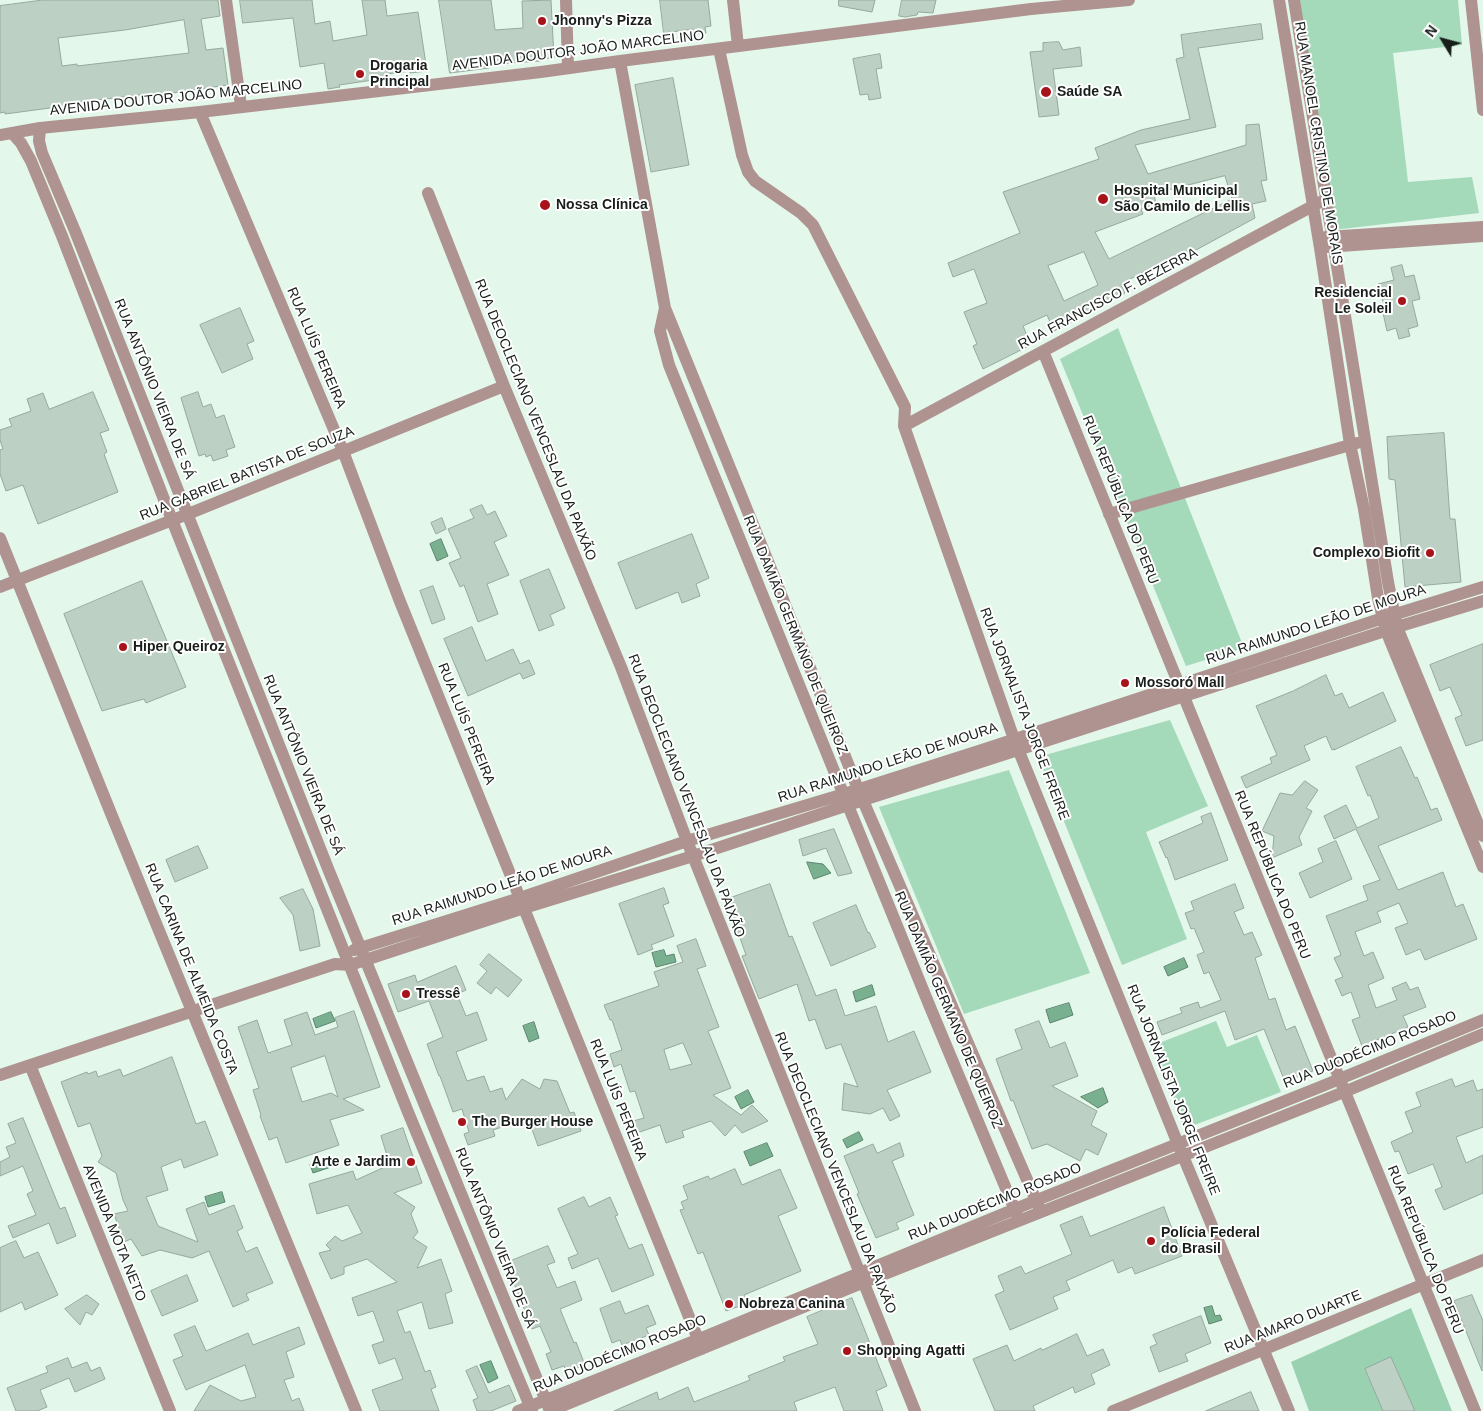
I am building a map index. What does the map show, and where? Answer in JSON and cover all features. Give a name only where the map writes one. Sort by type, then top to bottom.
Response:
[{"type":"street","points":[[226,0],[241,106]]},
{"type":"street","points":[[566,0],[568,68]]},
{"type":"street","points":[[734,0],[738,46]]},
{"type":"street","name":"AVENIDA DOUTOR JOÃO MARCELINO","points":[[6,134],[40,128],[200,112],[719,49],[1031,4],[1129,0]]},
{"type":"street","name":"RUA MANOEL CRISTINO DE MORAIS","points":[[1279,0],[1314,205],[1326,242],[1366,442],[1388,582],[1390,622],[1483,836]]},
{"type":"street","name":"RUA MANOEL CRISTINO DE MORAIS","points":[[1294,0],[1326,200],[1326,242],[1350,444],[1364,510],[1390,622],[1483,867]]},
{"type":"street","points":[[1471,0],[1483,110]]},
{"type":"street","name":"RUA JORNALISTA JORGE FREIRE","points":[[719,49],[742,155],[748,172],[755,181],[801,212],[813,225],[905,407],[904,426],[1016,744],[1178,1144],[1289,1411]]},
{"type":"street","name":"RUA DAMIÃO GERMANO DE QUEIROZ","points":[[620,61],[665,308],[860,794],[1039,1206]]},
{"type":"street","name":"RUA LUÍS PEREIRA","points":[[200,112],[343,451],[399,599],[701,1344]]},
{"type":"street","name":"RUA ANTÔNIO VIEIRA DE SÁ","points":[[40,128],[39,141],[42,152],[363,954],[548,1407]]},
{"type":"street","name":"RUA ANTÔNIO VIEIRA DE SÁ","points":[[6,134],[21,142],[62,236],[172,520],[408,1112],[531,1408]]},
{"type":"street","name":"RUA DEOCLECIANO VENCESLAU DA PAIXÃO","points":[[428,193],[504,386],[621,667],[687,841],[914,1411]]},
{"type":"street","name":"RUA FRANCISCO F. BEZERRA","points":[[904,426],[1326,200]]},
{"type":"street","points":[[1326,242],[1483,227]]},
{"type":"street","points":[[62,236],[75,231]]},
{"type":"street","points":[[1326,242],[1483,236]]},
{"type":"street","name":"RUA DAMIÃO GERMANO DE QUEIROZ","points":[[665,308],[660,332],[669,365],[930,1007],[1017,1215]]},
{"type":"street","points":[[96,324],[110,319]]},
{"type":"street","name":"RUA REPÚBLICA DO PERU","points":[[1043,351],[1475,1411]]},
{"type":"street","name":"RUA GABRIEL BATISTA DE SOUZA","points":[[0,587],[188,514],[504,386]]},
{"type":"street","points":[[1109,514],[1350,444],[1366,442]]},
{"type":"street","name":"RUA CARINA DE ALMEIDA COSTA","points":[[0,538],[191,1011],[356,1411]]},
{"type":"street","points":[[753,570],[769,564]]},
{"type":"street","name":"RUA RAIMUNDO LEÃO DE MOURA","points":[[0,1075],[347,959],[522,903],[693,856],[860,794],[1390,622],[1483,587]]},
{"type":"street","name":"RUA RAIMUNDO LEÃO DE MOURA","points":[[1390,622],[1483,601]]},
{"type":"street","name":"RUA RAIMUNDO LEÃO DE MOURA","points":[[522,903],[687,841],[846,799]]},
{"type":"street","name":"RUA DUODÉCIMO ROSADO","points":[[518,1411],[548,1407],[1039,1206],[1178,1144],[1483,1020]]},
{"type":"street","name":"RUA DUODÉCIMO ROSADO","points":[[1039,1206],[1183,1156],[1483,1034]]},
{"type":"street","name":"AVENIDA MOTA NETO","points":[[30,1065],[170,1411]]},
{"type":"street","name":"RUA AMARO DUARTE","points":[[1113,1411],[1483,1260]]},
{"type":"shaded area","points":[[1298,0],[1458,0],[1462,45],[1393,53],[1408,182],[1472,177],[1479,213],[1333,230]]},
{"type":"shaded area","points":[[1118,328],[1244,648],[1186,666],[1060,359]]},
{"type":"shaded area","points":[[441,539],[448,556],[437,561],[430,544]]},
{"type":"shaded area","points":[[1170,720],[1208,806],[1146,832],[1187,939],[1122,965],[1038,757]]},
{"type":"shaded area","points":[[1009,770],[1090,973],[964,1014],[879,807]]},
{"type":"shaded area","points":[[807,862],[823,864],[831,873],[814,879]]},
{"type":"shaded area","points":[[664,950],[666,956],[674,954],[676,962],[656,967],[652,953]]},
{"type":"shaded area","points":[[1184,958],[1188,967],[1168,976],[1164,967]]},
{"type":"shaded area","points":[[872,985],[875,995],[856,1002],[853,992]]},
{"type":"shaded area","points":[[1069,1003],[1073,1015],[1050,1023],[1046,1010]]},
{"type":"shaded area","points":[[331,1012],[335,1021],[316,1028],[313,1019]]},
{"type":"shaded area","points":[[1216,1021],[1227,1047],[1257,1035],[1281,1092],[1184,1129],[1154,1045]]},
{"type":"shaded area","points":[[534,1022],[539,1038],[529,1042],[523,1026]]},
{"type":"shaded area","points":[[1103,1088],[1108,1102],[1098,1108],[1081,1097]]},
{"type":"shaded area","points":[[748,1090],[754,1102],[741,1109],[735,1097]]},
{"type":"shaded area","points":[[859,1132],[863,1140],[847,1148],[843,1140]]},
{"type":"shaded area","points":[[767,1143],[773,1156],[750,1166],[744,1152]]},
{"type":"shaded area","points":[[328,1158],[331,1167],[313,1173],[310,1165]]},
{"type":"shaded area","points":[[222,1192],[225,1202],[208,1207],[205,1197]]},
{"type":"shaded area","points":[[1212,1306],[1215,1316],[1220,1315],[1222,1320],[1209,1324],[1204,1308]]},
{"type":"shaded area","points":[[1411,1308],[1452,1411],[1309,1411],[1291,1362]]},
{"type":"shaded area","points":[[491,1361],[498,1378],[488,1383],[480,1365]]},
{"type":"building","points":[[43,0],[218,0],[220,16],[201,19],[206,50],[223,48],[228,85],[165,94],[164,92],[64,104],[65,106],[5,114],[5,112],[0,113],[0,6]],"holes":[[[184,20],[189,53],[77,66],[77,64],[62,66],[58,38],[125,30]]]},
{"type":"building","points":[[240,0],[312,0],[315,24],[330,21],[333,41],[367,35],[362,0],[385,0],[387,16],[418,12],[427,71],[387,74],[387,78],[339,85],[340,87],[328,89],[324,63],[300,67],[293,18],[243,23]]},
{"type":"building","points":[[439,0],[491,0],[495,30],[523,28],[522,1],[551,0],[554,58],[450,73]]},
{"type":"building","points":[[660,0],[708,0],[711,26],[705,27],[706,33],[693,34],[693,29],[664,33]]},
{"type":"building","points":[[839,0],[875,0],[872,12],[839,6]]},
{"type":"building","points":[[902,0],[936,0],[933,13],[918,12],[917,15],[905,17],[899,16]]},
{"type":"building","points":[[1261,24],[1263,39],[1198,48],[1216,127],[1135,145],[1148,174],[1246,145],[1246,125],[1259,124],[1267,180],[1261,181],[1266,201],[1252,204],[1255,218],[1161,269],[1158,264],[1121,284],[1125,293],[1054,331],[1047,315],[1023,326],[1031,345],[983,369],[973,346],[977,344],[964,312],[987,303],[974,269],[953,277],[948,263],[1020,233],[1003,192],[1099,159],[1095,148],[1141,130],[1190,119],[1176,59],[1184,57],[1181,35]],"holes":[[[1225,176],[1232,199],[1109,259],[1095,232],[1143,214],[1141,209],[1156,204],[1154,194]],[[1084,252],[1098,285],[1064,301],[1048,266]]]},
{"type":"building","name":"Saúde SA","points":[[1059,42],[1063,50],[1080,47],[1082,66],[1053,69],[1059,115],[1039,117],[1030,52],[1043,51],[1043,43]]},
{"type":"building","points":[[880,54],[882,68],[876,69],[881,98],[869,100],[868,94],[860,95],[853,59]]},
{"type":"building","points":[[673,78],[689,165],[651,172],[635,85]]},
{"type":"building","name":"Residencial Le Soleil","points":[[1402,265],[1405,277],[1414,275],[1420,299],[1412,301],[1418,326],[1408,329],[1410,336],[1399,339],[1396,328],[1387,331],[1383,313],[1386,312],[1378,284],[1394,280],[1391,268]]},
{"type":"building","points":[[240,308],[254,341],[247,344],[253,359],[222,373],[200,325]]},
{"type":"building","points":[[93,392],[109,430],[100,433],[107,452],[104,454],[118,492],[38,524],[23,485],[6,491],[0,474],[0,450],[3,449],[0,440],[0,430],[12,426],[9,419],[31,411],[27,399],[43,393],[49,409]]},
{"type":"building","points":[[198,392],[203,407],[211,404],[216,418],[224,415],[235,447],[226,450],[228,456],[213,461],[211,455],[206,457],[205,454],[199,456],[181,398]]},
{"type":"building","points":[[1444,433],[1450,519],[1455,519],[1461,582],[1405,587],[1395,480],[1389,479],[1387,437]]},
{"type":"building","points":[[482,505],[487,515],[495,511],[507,536],[494,542],[509,575],[487,584],[498,614],[478,622],[464,585],[460,587],[449,563],[461,558],[448,529],[474,518],[470,510]]},
{"type":"building","points":[[442,518],[446,529],[436,534],[431,523]]},
{"type":"building","points":[[692,534],[709,578],[696,584],[700,596],[682,603],[678,592],[636,609],[618,563]]},
{"type":"building","points":[[549,569],[565,608],[550,615],[554,625],[539,631],[520,581]]},
{"type":"building","name":"Hiper Queiroz","points":[[142,581],[186,687],[146,703],[144,699],[102,711],[64,614]]},
{"type":"building","points":[[433,586],[445,619],[432,624],[420,591]]},
{"type":"building","points":[[472,627],[486,661],[513,649],[520,664],[529,660],[535,674],[523,679],[520,673],[468,696],[444,639]]},
{"type":"building","points":[[1483,644],[1483,740],[1466,746],[1455,718],[1462,715],[1450,687],[1440,691],[1430,665]]},
{"type":"building","points":[[1326,675],[1335,696],[1342,693],[1349,708],[1383,692],[1396,721],[1334,750],[1332,750],[1326,736],[1304,746],[1310,760],[1246,788],[1241,777],[1272,763],[1270,758],[1277,755],[1256,706]]},
{"type":"building","points":[[1401,747],[1415,778],[1417,777],[1431,810],[1437,808],[1442,820],[1378,846],[1398,890],[1443,872],[1456,907],[1463,904],[1477,939],[1425,960],[1420,949],[1406,955],[1395,928],[1408,923],[1399,903],[1377,912],[1381,922],[1355,932],[1364,956],[1373,952],[1384,978],[1368,985],[1376,1008],[1397,1000],[1392,988],[1406,982],[1410,990],[1418,987],[1426,1007],[1403,1016],[1408,1027],[1362,1046],[1352,1020],[1360,1017],[1351,992],[1342,996],[1335,980],[1343,977],[1334,958],[1341,955],[1326,916],[1368,900],[1363,886],[1380,880],[1356,829],[1334,839],[1324,816],[1346,805],[1357,828],[1379,818],[1356,767]]},
{"type":"building","points":[[1305,781],[1318,790],[1306,808],[1312,811],[1299,837],[1302,845],[1272,858],[1274,836],[1262,831],[1280,793],[1292,795]]},
{"type":"building","points":[[1211,813],[1228,860],[1175,880],[1167,857],[1159,842],[1203,823],[1201,817]]},
{"type":"building","points":[[834,829],[852,873],[838,876],[826,848],[803,856],[799,840]]},
{"type":"building","points":[[1336,841],[1352,879],[1310,898],[1299,873],[1323,862],[1318,849]]},
{"type":"building","points":[[198,846],[208,868],[175,882],[166,860]]},
{"type":"building","points":[[770,884],[789,937],[792,936],[816,996],[836,989],[845,1016],[876,1006],[888,1042],[914,1031],[931,1072],[887,1090],[900,1116],[890,1121],[883,1108],[870,1114],[842,1110],[844,1083],[858,1087],[841,1044],[826,1049],[815,1019],[809,1021],[797,984],[759,999],[742,956],[746,955],[725,900]]},
{"type":"building","points":[[1235,884],[1244,908],[1234,912],[1244,935],[1252,932],[1262,955],[1255,958],[1269,1000],[1275,998],[1286,1030],[1295,1026],[1313,1071],[1285,1082],[1264,1029],[1235,1040],[1225,1011],[1162,1035],[1157,1022],[1182,1013],[1180,1008],[1198,1002],[1200,1008],[1221,1000],[1209,972],[1204,974],[1197,955],[1204,952],[1194,928],[1191,929],[1185,913],[1194,910],[1191,902]]},
{"type":"building","points":[[664,888],[669,903],[663,905],[674,936],[651,945],[653,949],[638,955],[619,904]]},
{"type":"building","points":[[303,889],[313,909],[320,946],[300,951],[293,915],[280,898]]},
{"type":"building","points":[[856,905],[876,947],[831,966],[813,923]]},
{"type":"building","points":[[696,939],[706,966],[697,969],[719,1027],[708,1031],[731,1088],[713,1095],[741,1115],[752,1105],[768,1121],[742,1133],[735,1125],[725,1136],[711,1121],[682,1131],[684,1137],[666,1143],[660,1125],[637,1133],[633,1121],[644,1118],[635,1091],[630,1092],[621,1064],[614,1067],[610,1054],[622,1050],[612,1020],[610,1020],[604,1005],[659,986],[654,972],[683,962],[677,946]],"holes":[[[683,1043],[692,1064],[670,1070],[664,1050]]]},
{"type":"building","points":[[489,954],[522,980],[508,997],[496,987],[491,994],[477,983],[487,971],[480,965]]},
{"type":"building","points":[[456,966],[466,990],[457,994],[466,1016],[477,1012],[487,1040],[456,1052],[467,1081],[484,1076],[490,1092],[502,1088],[506,1100],[522,1079],[540,1089],[544,1079],[557,1081],[570,1113],[574,1112],[581,1131],[538,1146],[529,1121],[524,1123],[523,1120],[493,1130],[495,1136],[468,1145],[464,1134],[469,1132],[462,1109],[453,1112],[427,1044],[443,1037],[429,1001],[398,1012],[388,984],[415,975],[417,982]]},
{"type":"building","points":[[354,1011],[380,1087],[343,1099],[364,1110],[330,1120],[339,1145],[286,1163],[277,1137],[269,1140],[260,1116],[253,1090],[259,1088],[238,1027],[257,1020],[268,1053],[292,1045],[284,1020],[307,1012],[315,1035],[338,1027],[335,1018]],"holes":[[[325,1056],[338,1097],[331,1093],[302,1102],[291,1068]]]},
{"type":"building","points":[[1039,1021],[1050,1048],[1065,1042],[1078,1076],[1052,1086],[1097,1111],[1091,1125],[1107,1134],[1098,1155],[1086,1149],[1080,1161],[1047,1144],[1032,1149],[1013,1100],[1011,1101],[996,1059],[1022,1049],[1015,1030]]},
{"type":"building","points":[[172,1057],[196,1124],[205,1121],[218,1155],[184,1168],[181,1159],[161,1167],[168,1190],[146,1197],[158,1226],[198,1242],[186,1209],[204,1202],[209,1215],[234,1205],[243,1228],[237,1231],[246,1252],[257,1247],[273,1283],[246,1294],[249,1300],[233,1307],[209,1251],[192,1258],[160,1250],[142,1256],[131,1239],[124,1242],[114,1214],[128,1211],[116,1173],[98,1162],[102,1156],[90,1123],[78,1127],[61,1082],[87,1072],[88,1074],[96,1071],[98,1077],[120,1069],[123,1076]]},
{"type":"building","points":[[1452,1079],[1455,1087],[1473,1080],[1477,1091],[1483,1089],[1483,1127],[1456,1137],[1466,1163],[1483,1155],[1483,1193],[1444,1210],[1435,1190],[1442,1187],[1433,1164],[1408,1174],[1399,1151],[1395,1152],[1391,1142],[1413,1132],[1405,1112],[1421,1106],[1416,1093]]},
{"type":"building","points":[[23,1118],[60,1209],[65,1207],[76,1236],[57,1244],[49,1223],[13,1238],[8,1226],[36,1215],[27,1194],[33,1191],[23,1166],[0,1176],[0,1162],[10,1157],[6,1147],[16,1143],[8,1124]]},
{"type":"building","points":[[403,1128],[422,1183],[394,1193],[415,1207],[411,1214],[418,1232],[413,1238],[427,1247],[417,1268],[441,1259],[452,1291],[445,1294],[453,1323],[429,1329],[422,1302],[397,1311],[405,1333],[410,1331],[425,1372],[430,1370],[436,1387],[431,1389],[439,1411],[380,1411],[372,1390],[403,1379],[395,1358],[379,1364],[372,1345],[384,1341],[373,1311],[358,1316],[352,1298],[397,1282],[367,1259],[344,1267],[344,1274],[331,1279],[319,1253],[331,1250],[326,1245],[335,1236],[342,1241],[362,1233],[348,1205],[317,1214],[309,1184],[353,1171],[356,1180],[389,1165],[381,1136]]},
{"type":"building","points":[[900,1143],[904,1156],[892,1161],[914,1215],[896,1223],[899,1229],[876,1238],[857,1194],[859,1193],[844,1156],[873,1144],[877,1153]]},
{"type":"building","points":[[735,1169],[742,1185],[780,1169],[797,1208],[778,1216],[801,1271],[744,1295],[748,1303],[726,1311],[703,1252],[698,1254],[680,1210],[684,1209],[681,1202],[688,1199],[683,1186],[708,1176],[710,1179]]},
{"type":"building","points":[[584,1197],[589,1207],[610,1197],[618,1215],[615,1216],[629,1249],[642,1244],[654,1275],[612,1292],[598,1258],[572,1269],[568,1258],[578,1254],[558,1209]]},
{"type":"building","points":[[1164,1207],[1182,1256],[1135,1274],[1132,1267],[1118,1273],[1113,1260],[1066,1281],[1070,1290],[1053,1297],[1058,1309],[1010,1330],[995,1295],[1004,1291],[998,1276],[1021,1266],[1025,1274],[1072,1254],[1060,1225],[1082,1216],[1090,1236]]},
{"type":"building","points":[[16,1241],[24,1258],[38,1252],[58,1295],[25,1310],[22,1302],[0,1312],[0,1248]]},
{"type":"building","points":[[548,1246],[555,1262],[547,1265],[557,1288],[575,1281],[582,1300],[560,1309],[585,1365],[566,1372],[564,1366],[552,1370],[546,1354],[551,1352],[540,1326],[532,1329],[506,1263]]},
{"type":"building","points":[[187,1275],[198,1301],[162,1316],[151,1291]]},
{"type":"building","points":[[87,1295],[99,1304],[92,1315],[86,1312],[80,1325],[65,1309]]},
{"type":"building","points":[[1472,1295],[1483,1321],[1482,1371],[1454,1301]]},
{"type":"building","points":[[852,1298],[887,1386],[876,1391],[883,1411],[844,1411],[835,1387],[794,1402],[797,1411],[614,1411],[657,1392],[659,1400],[688,1387],[694,1402],[750,1380],[748,1376],[785,1361],[783,1357],[818,1344],[807,1317]]},
{"type":"building","points":[[620,1301],[625,1314],[648,1305],[656,1324],[646,1328],[649,1335],[622,1345],[620,1340],[612,1343],[600,1309]]},
{"type":"building","points":[[1201,1316],[1211,1343],[1185,1354],[1188,1361],[1159,1372],[1150,1347],[1157,1344],[1153,1335]]},
{"type":"building","points":[[195,1326],[206,1351],[248,1333],[253,1345],[299,1327],[305,1344],[286,1352],[294,1377],[284,1380],[292,1401],[299,1398],[304,1411],[194,1411],[210,1385],[241,1401],[256,1397],[245,1365],[186,1390],[173,1360],[183,1356],[174,1335]]},
{"type":"building","points":[[1077,1334],[1087,1356],[1103,1349],[1110,1365],[1091,1374],[1095,1384],[1075,1393],[1073,1387],[1033,1406],[1035,1411],[995,1411],[973,1359],[1007,1345],[1014,1361]]},
{"type":"building","points":[[1391,1357],[1415,1411],[1383,1411],[1365,1369]]},
{"type":"building","points":[[68,1358],[72,1368],[87,1362],[91,1371],[100,1367],[105,1379],[75,1392],[69,1378],[40,1390],[47,1407],[37,1411],[16,1411],[7,1388],[48,1372],[46,1367]]},
{"type":"building","points":[[477,1366],[489,1393],[509,1385],[516,1401],[491,1411],[477,1411],[473,1400],[478,1398],[466,1371]]},
{"type":"building","points":[[1251,1392],[1259,1411],[1206,1411]]},
{"type":"place","name":"Jhonny's Pizza","points":[[542,21]]},
{"type":"place","name":"Drogaria Principal","points":[[360,74]]},
{"type":"place","name":"Saúde SA","points":[[1046,92]]},
{"type":"place","name":"Hospital Municipal São Camilo de Lellis","points":[[1103,199]]},
{"type":"place","name":"Nossa Clínica","points":[[545,205]]},
{"type":"place","name":"Residencial Le Soleil","points":[[1402,301]]},
{"type":"place","name":"Complexo Biofit","points":[[1430,553]]},
{"type":"place","name":"Hiper Queiroz","points":[[123,647]]},
{"type":"place","name":"Mossoró Mall","points":[[1125,683]]},
{"type":"place","name":"Tressê","points":[[406,994]]},
{"type":"place","name":"The Burger House","points":[[462,1122]]},
{"type":"place","name":"Arte e Jardim","points":[[411,1162]]},
{"type":"place","name":"Polícia Federal do Brasil","points":[[1151,1241]]},
{"type":"place","name":"Nobreza Canina","points":[[729,1304]]},
{"type":"place","name":"Shopping Agatti","points":[[847,1351]]}]
